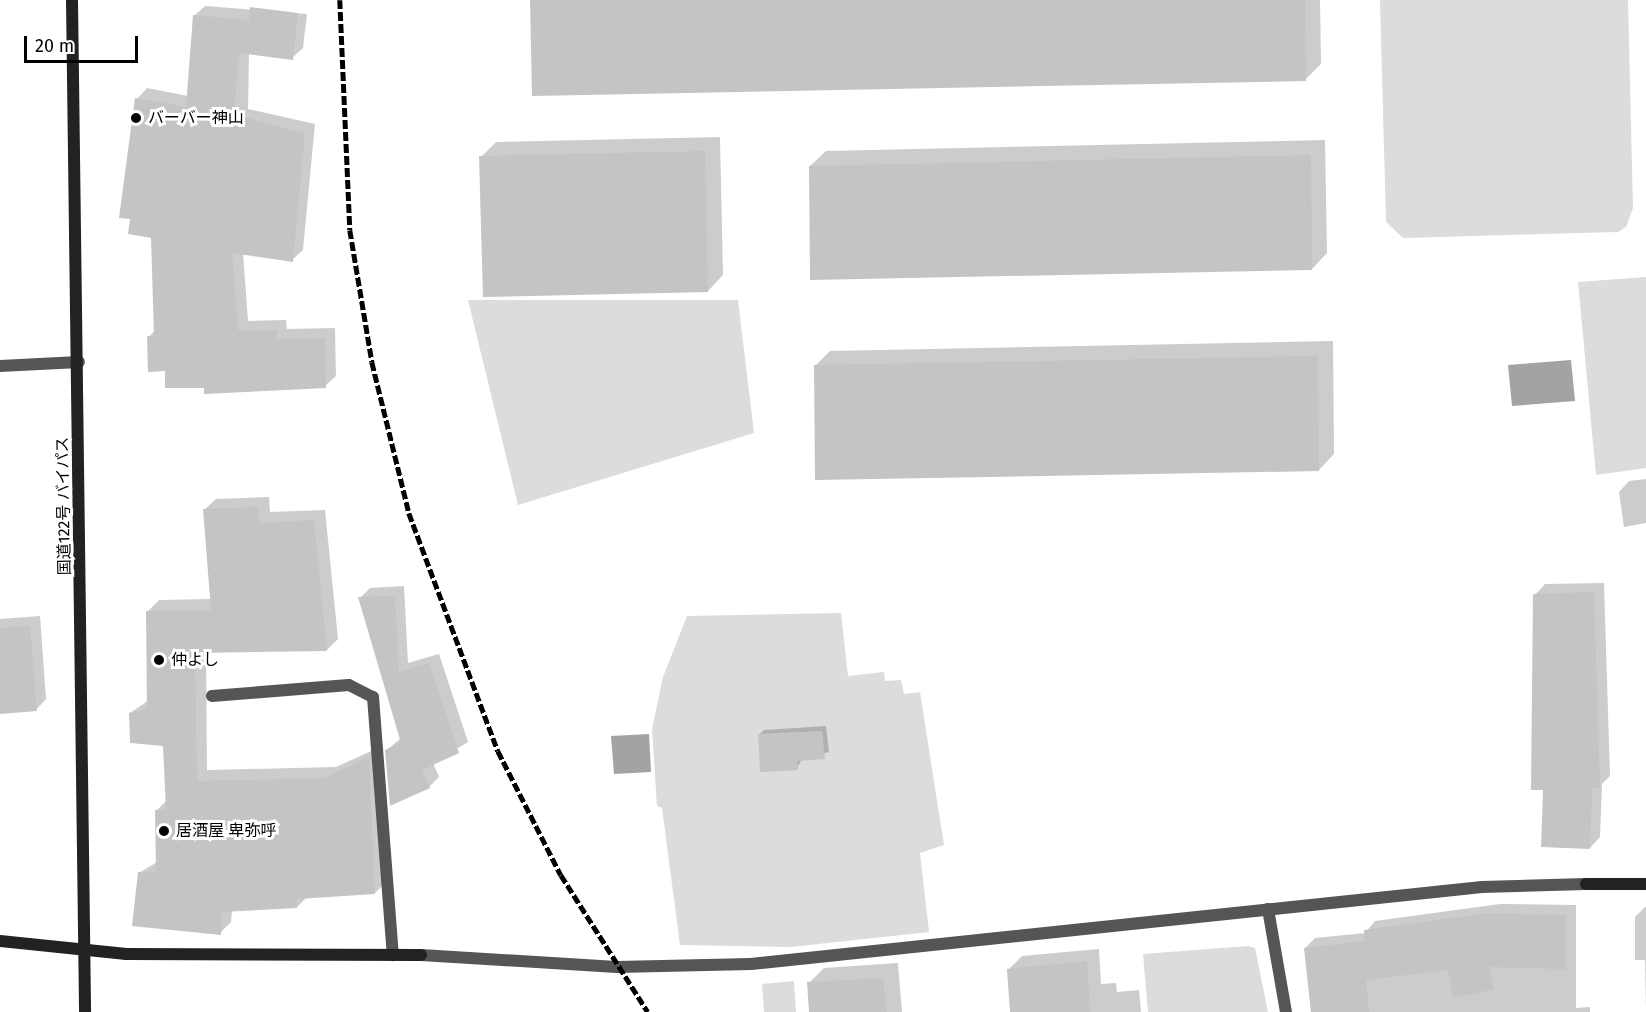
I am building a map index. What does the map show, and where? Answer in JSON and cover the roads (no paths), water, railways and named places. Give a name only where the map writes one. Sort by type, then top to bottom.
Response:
[{"type":"street","name":"国道122号 バイパス","points":[[72,0],[79,362],[85,1012]]},
{"type":"street","points":[[0,366],[79,362]]},
{"type":"street","points":[[212,696],[349,685],[367,689],[373,698],[393,955]]},
{"type":"street","points":[[0,941],[84,950],[244,957],[420,955],[617,967],[751,964],[1511,884],[1646,884]]},
{"type":"street","points":[[1268,909],[1286,1012]]},
{"type":"railway","points":[[340,0],[350,230],[372,362],[409,513],[498,751],[561,875],[648,1012]]},
{"type":"place","name":"バーバー神山","points":[[136,118]]},
{"type":"place","name":"仲よし","points":[[159,660]]},
{"type":"place","name":"居酒屋 卑弥呼","points":[[164,831]]}]
